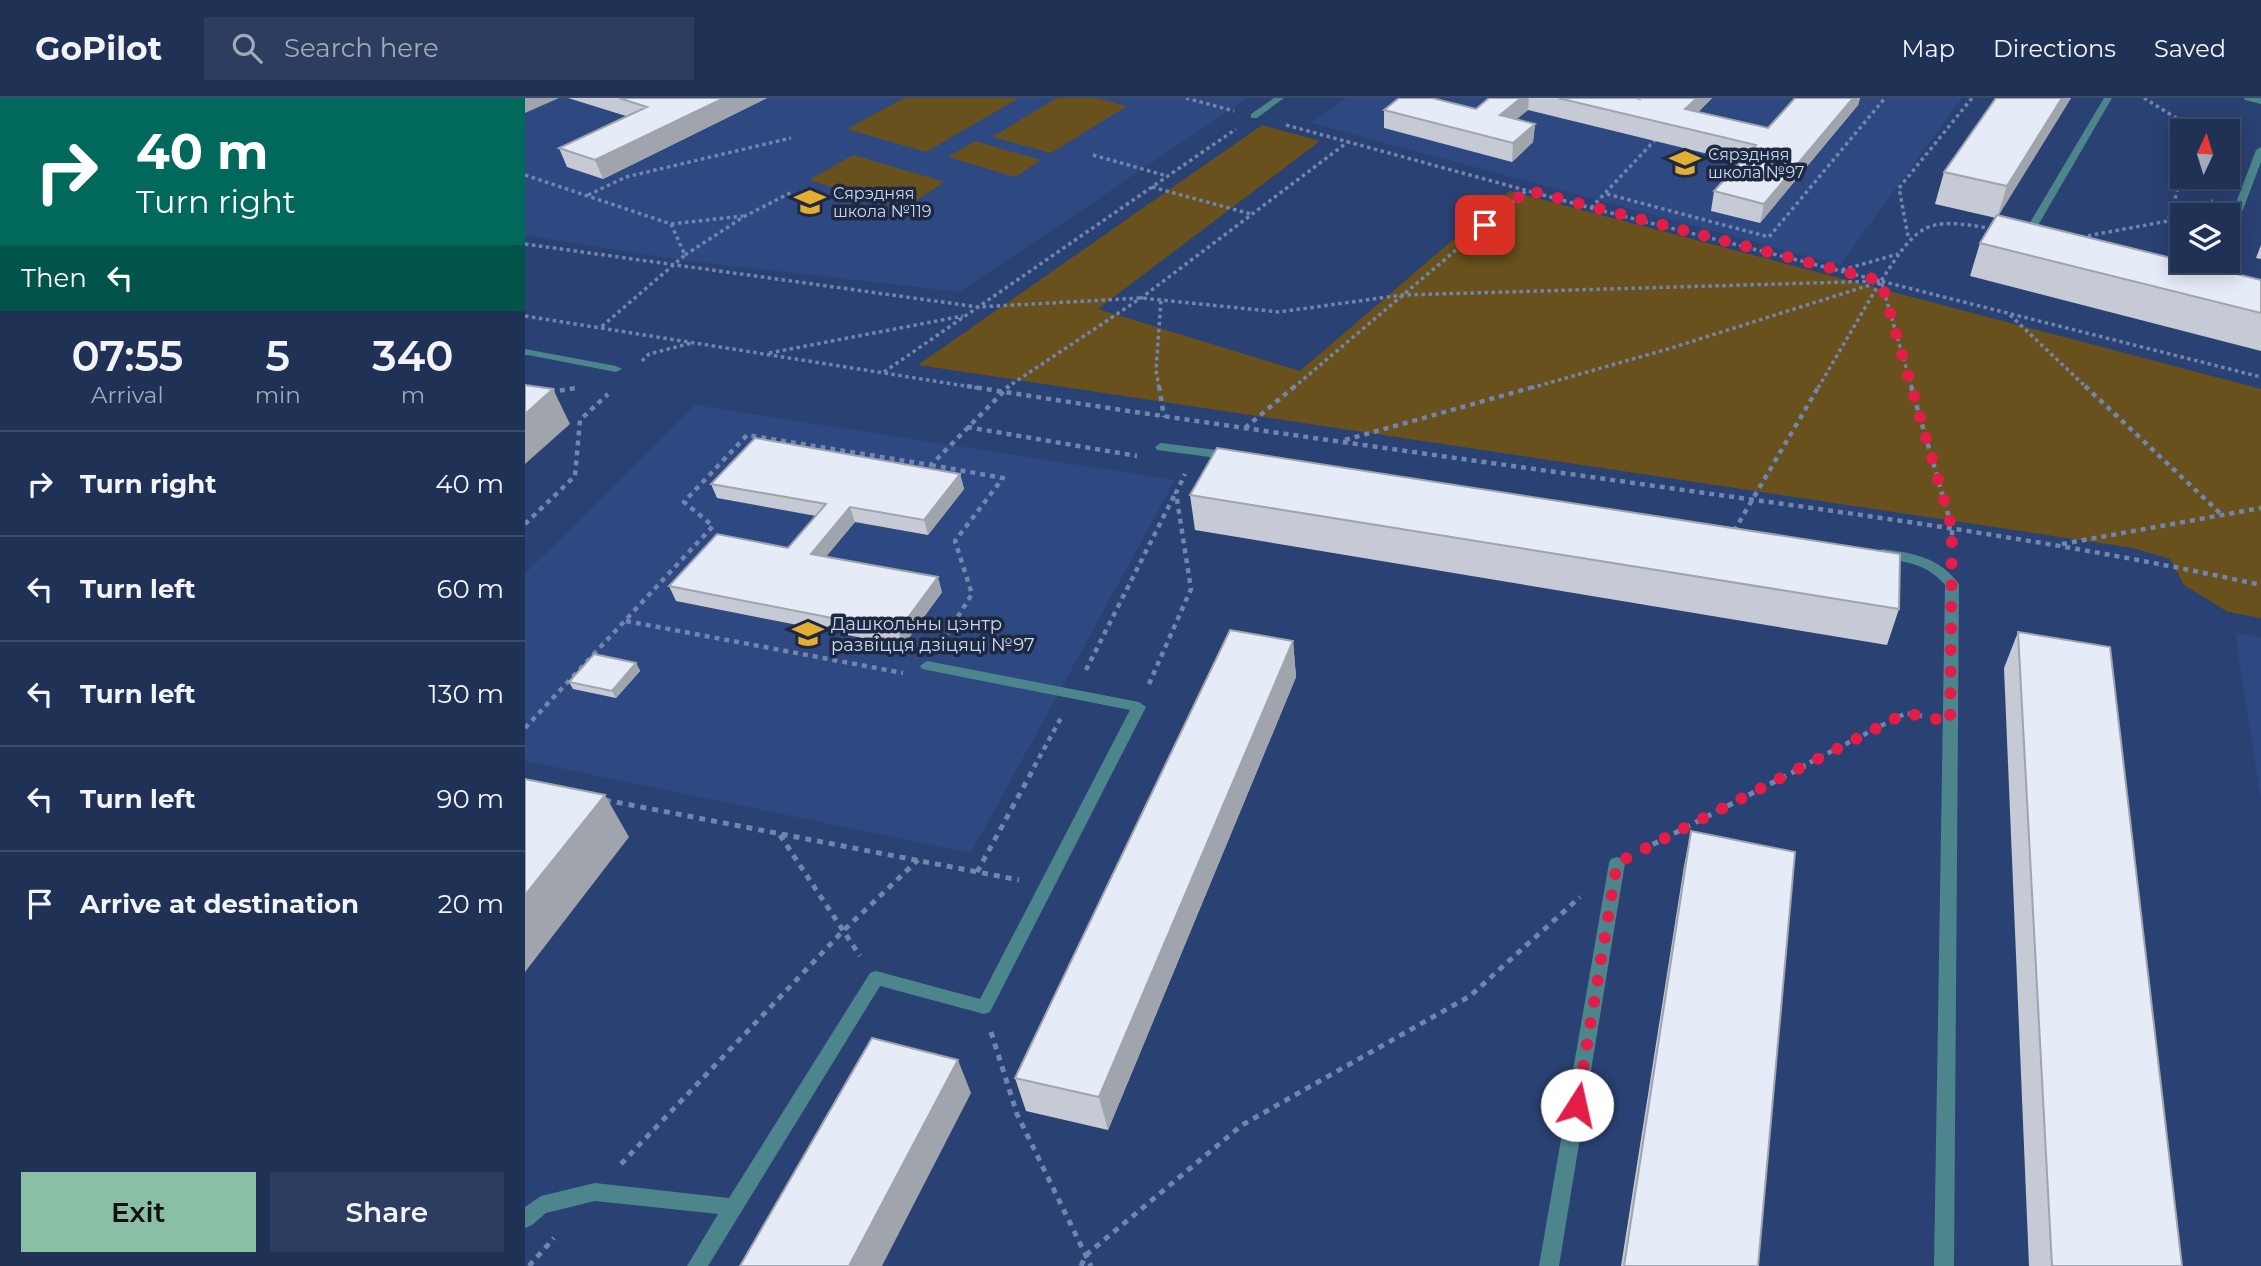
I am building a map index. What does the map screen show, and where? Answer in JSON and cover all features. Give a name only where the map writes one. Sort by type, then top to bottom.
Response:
[{"type":"lane","points":[[1254,116],[1280,98]]},
{"type":"lane","points":[[2054,243],[2027,236],[2108,98]]},
{"type":"lane","points":[[2248,98],[2261,101]]},
{"type":"lane","points":[[2240,205],[2261,150]]},
{"type":"lane","points":[[2211,281],[2214,273]]},
{"type":"lane","points":[[2197,278],[2223,284]]},
{"type":"lane","points":[[526,353],[617,369]]},
{"type":"lane","points":[[1161,447],[1193,458],[1241,458]]},
{"type":"lane","points":[[1864,551],[1916,559],[1939,567],[1952,584],[1944,1266]]},
{"type":"lane","points":[[697,1266],[877,978],[984,1007],[1139,707],[927,666]]},
{"type":"lane","points":[[1549,1266],[1617,863]]},
{"type":"lane","points":[[525,1219],[541,1205],[596,1192],[733,1206]]},
{"type":"path","points":[[1186,98],[1591,208],[2261,377]]},
{"type":"path","points":[[1607,194],[1769,237],[1885,98]]},
{"type":"path","points":[[1909,237],[1899,188],[1972,98]]},
{"type":"path","points":[[2144,98],[2178,119]]},
{"type":"path","points":[[883,373],[1254,116]]},
{"type":"path","points":[[587,195],[626,177],[791,138]]},
{"type":"path","points":[[931,465],[1001,391],[1141,298],[1349,141]]},
{"type":"path","points":[[1591,208],[1655,141]]},
{"type":"path","points":[[1093,155],[1167,176]]},
{"type":"path","points":[[525,175],[671,224],[745,216]]},
{"type":"path","points":[[1153,187],[1252,214]]},
{"type":"path","points":[[1245,428],[1527,190]]},
{"type":"path","points":[[600,328],[685,255],[745,216],[792,192]]},
{"type":"path","points":[[2206,203],[2245,192]]},
{"type":"path","points":[[2054,243],[2168,221],[2170,213]]},
{"type":"path","points":[[1734,531],[1909,237],[1921,226],[1943,222],[1976,225],[2027,236]]},
{"type":"path","points":[[671,224],[685,255]]},
{"type":"path","points":[[525,244],[978,307],[1141,298],[1279,312],[1402,295],[1881,281]]},
{"type":"path","points":[[1840,271],[1898,254]]},
{"type":"path","points":[[1341,441],[1668,349],[1881,281]]},
{"type":"path","points":[[1881,281],[1952,528],[1952,584]]},
{"type":"path","points":[[1139,707],[1191,589],[1176,493],[1193,458],[1164,417],[1156,370],[1161,300]]},
{"type":"path","points":[[2009,314],[2221,514]]},
{"type":"path","points":[[765,354],[966,315]]},
{"type":"path","points":[[525,316],[1164,417],[1952,528],[2137,558],[2261,585]]},
{"type":"path","points":[[639,364],[649,355],[695,342]]},
{"type":"path","points":[[525,524],[575,476],[580,420],[610,391]]},
{"type":"path","points":[[966,426],[1137,456]]},
{"type":"path","points":[[525,728],[713,526],[684,502],[747,435],[1003,478],[955,541],[972,594],[927,666],[903,673],[625,621]]},
{"type":"path","points":[[2057,545],[2261,508]]},
{"type":"path","points":[[1081,1266],[1086,1255],[1242,1125],[1470,996],[1617,863],[1906,713],[1950,722]]},
{"type":"path","points":[[592,797],[1046,885]]},
{"type":"path","points":[[779,834],[842,932],[877,978]]},
{"type":"path","points":[[529,1266],[842,932],[918,860]]},
{"type":"path","points":[[984,1007],[1017,1114],[1091,1266]]},
{"type":"shaded area","name":"Сярэдняя школа №119","points":[[525,98],[1248,98],[960,292],[680,260],[525,235]]},
{"type":"shaded area","points":[[904,98],[1019,98],[926,152],[847,129]]},
{"type":"shaded area","points":[[1057,98],[1097,98],[1127,106],[1051,153],[992,137]]},
{"type":"shaded area","name":"Сярэдняя школа №97","points":[[1346,98],[1962,98],[1840,265],[1311,123]]},
{"type":"shaded area","points":[[1262,125],[1320,141],[1098,309],[1300,371],[1510,191],[2261,389],[2261,618],[2228,612],[2184,585],[2170,559],[2133,548],[918,365]]},
{"type":"shaded area","points":[[975,141],[1041,160],[1015,177],[948,157]]},
{"type":"shaded area","points":[[853,155],[945,182],[902,209],[809,180]]},
{"type":"shaded area","name":"Дашкольны цэнтр развіцця дзіцяці №97","points":[[695,405],[1175,480],[971,853],[525,761],[525,574]]},
{"type":"shaded area","points":[[2235,633],[2261,637],[2261,800]]},
{"type":"building","points":[[619,98],[724,98],[595,160],[559,148],[647,107]]},
{"type":"building","points":[[1399,98],[1432,98],[1476,109],[1489,98],[1521,98],[1500,115],[1535,124],[1513,143],[1384,110]]},
{"type":"building","points":[[1558,98],[1697,98],[1685,109],[1768,128],[1795,98],[1853,98],[1764,204],[1714,191],[1756,145]]},
{"type":"building","points":[[1996,98],[2062,98],[2007,186],[1944,172]]},
{"type":"building","points":[[1997,215],[2170,258],[2170,273],[2233,273],[2261,280],[2261,313],[1980,243]]},
{"type":"building","points":[[525,385],[553,389],[525,414]]},
{"type":"building","points":[[755,438],[960,474],[924,520],[850,507],[811,554],[938,577],[898,631],[669,586],[717,534],[788,548],[826,504],[711,484]]},
{"type":"building","points":[[1217,448],[1900,554],[1899,609],[1190,495]]},
{"type":"building","points":[[1230,630],[1293,641],[1099,1097],[1015,1078]]},
{"type":"building","points":[[2018,632],[2110,647],[2182,1266],[2052,1266]]},
{"type":"building","points":[[594,654],[636,663],[612,691],[569,682]]},
{"type":"building","points":[[525,779],[605,795],[525,895]]},
{"type":"building","points":[[1691,831],[1795,852],[1758,1266],[1624,1266]]},
{"type":"building","points":[[872,1038],[958,1060],[849,1266],[740,1266]]},
{"type":"place","name":"Сярэдняя школа №97","points":[[1685,163]]},
{"type":"place","name":"Сярэдняя школа №119","points":[[810,202]]},
{"type":"place","name":"Дашкольны цэнтр развіцця дзіцяці №97","points":[[808,634]]},
{"type":"route","points":[[1485,225],[1527,190],[1881,281],[1952,528],[1950,722],[1906,713],[1617,863],[1577,1105]]}]
